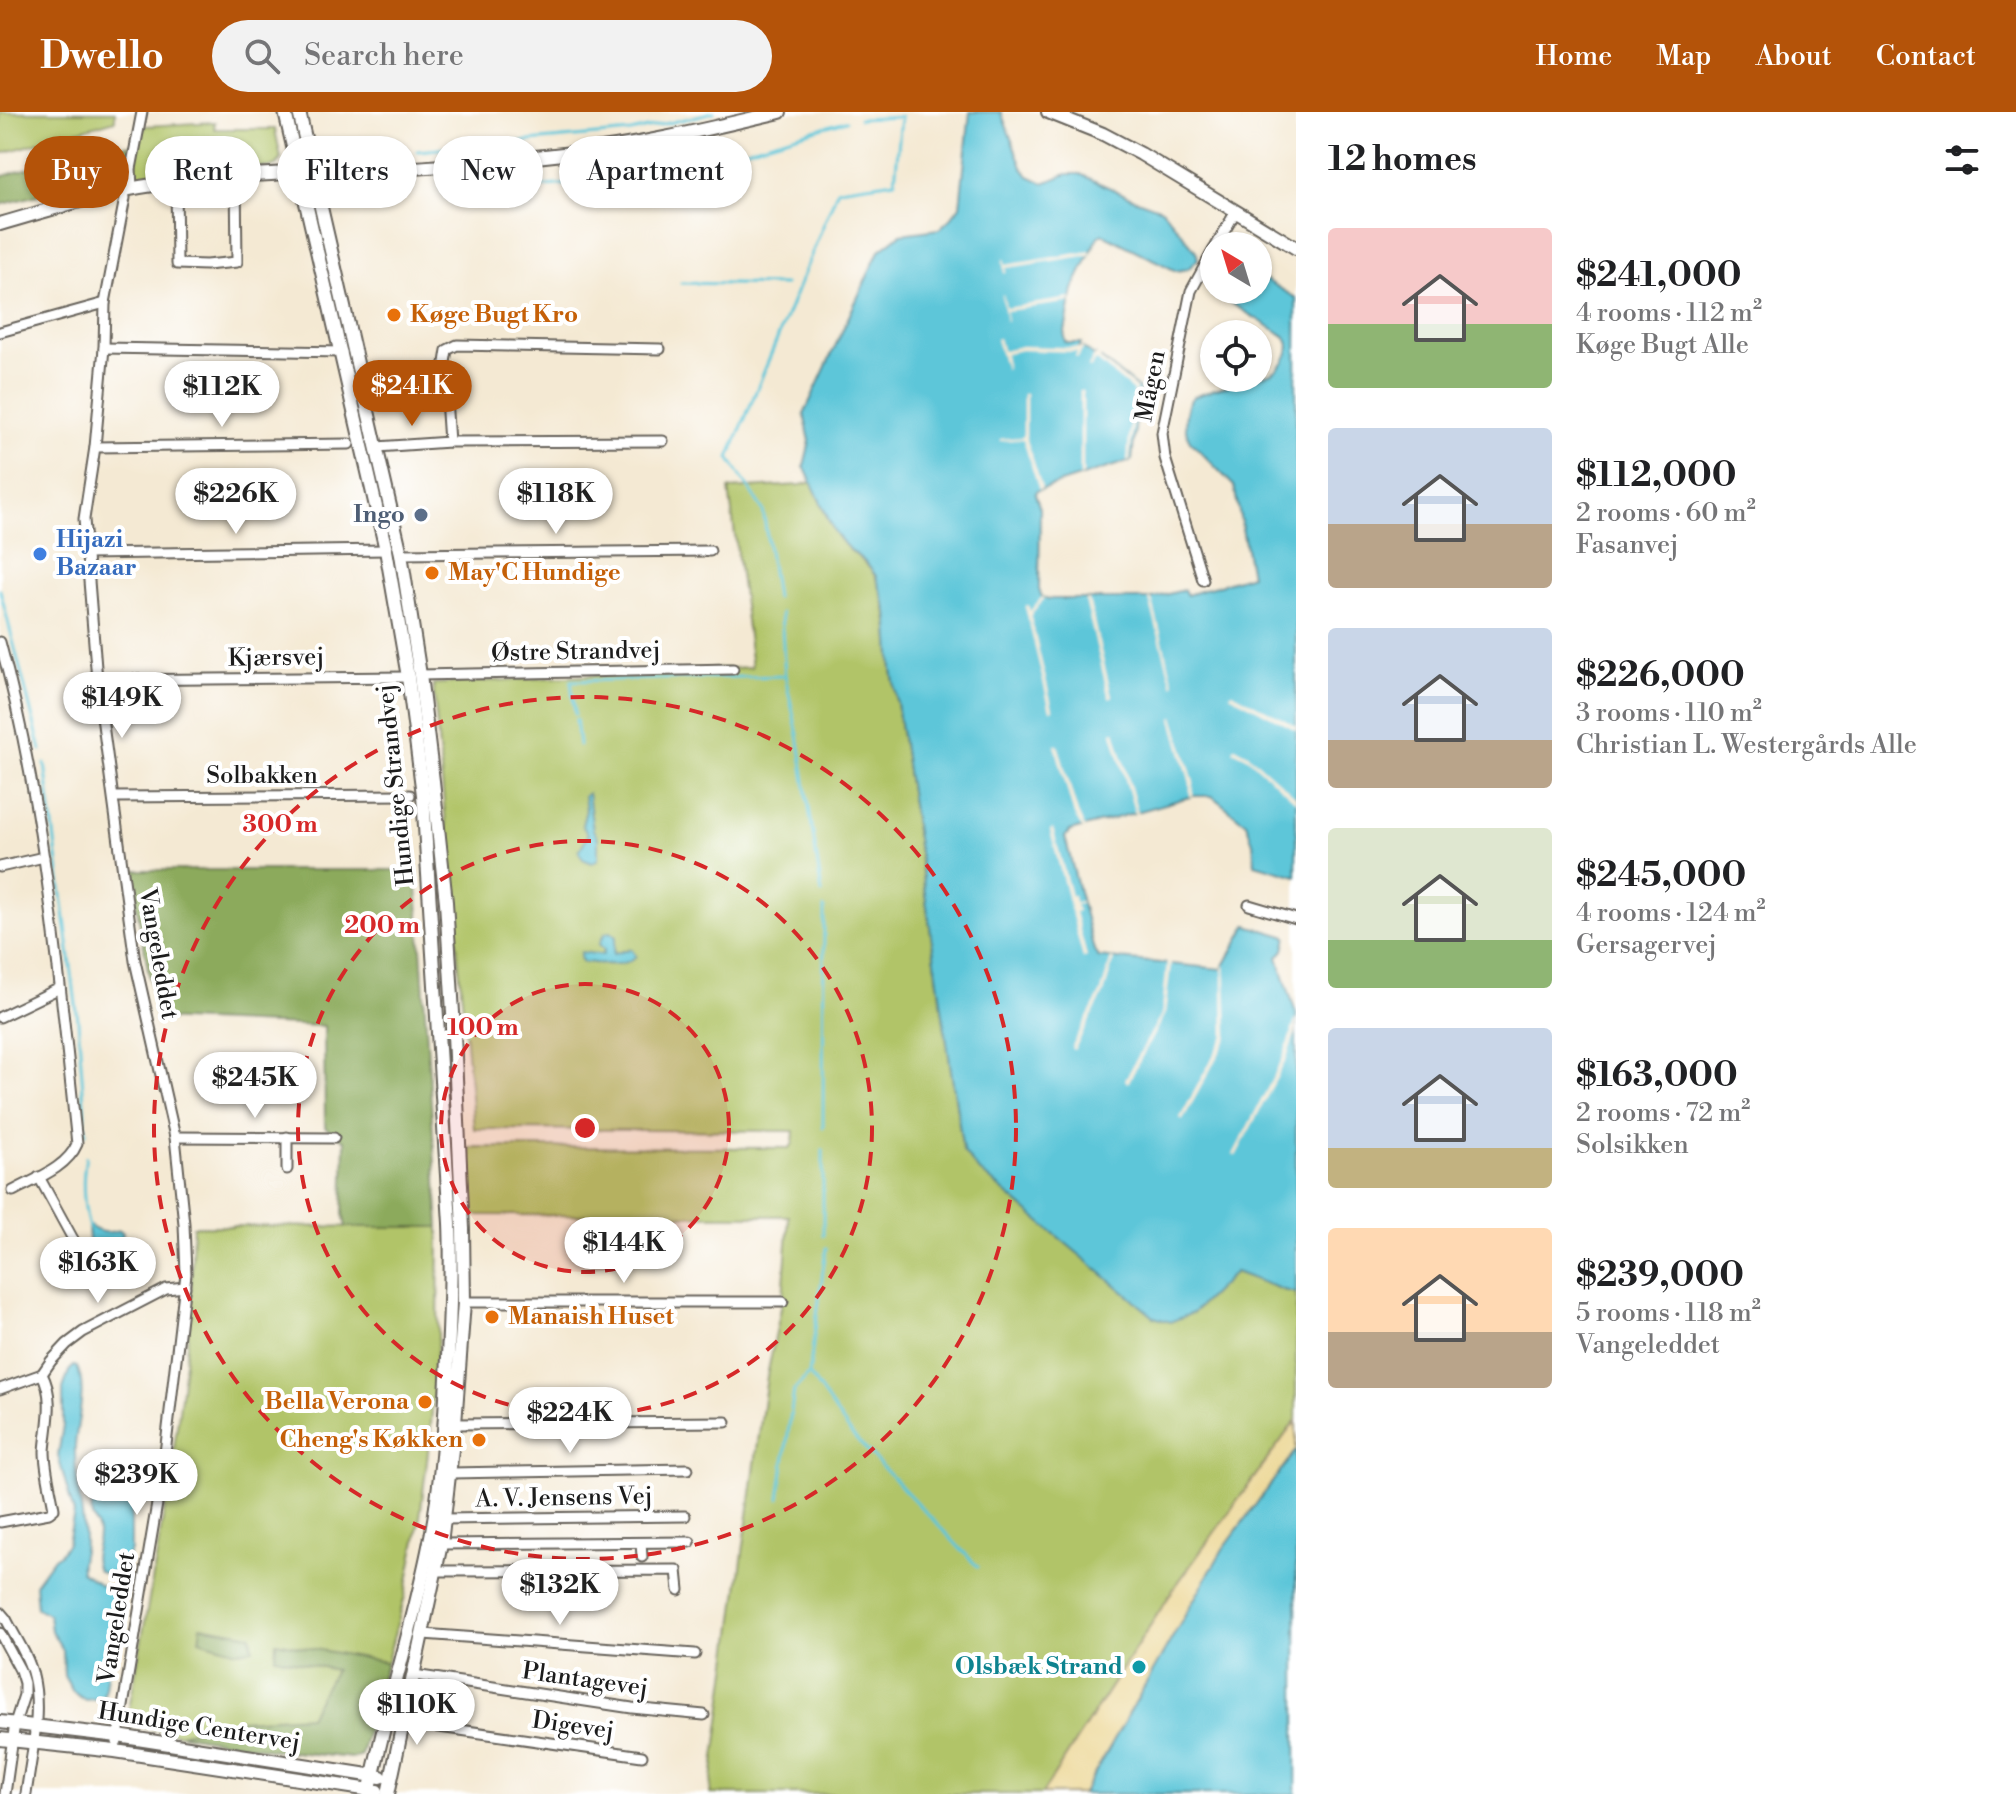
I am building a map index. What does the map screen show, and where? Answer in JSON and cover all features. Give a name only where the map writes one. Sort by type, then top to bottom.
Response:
[{"type":"main road","name":"Hundige Strandvej","points":[[285,112],[290,136]]},
{"type":"main road","name":"Hundige Strandvej","points":[[299,112],[305,136]]},
{"type":"main road","points":[[417,168],[607,149],[780,112]]},
{"type":"main road","points":[[1048,112],[1103,134],[1141,154],[1296,248]]},
{"type":"main road","points":[[0,224],[60,208]]},
{"type":"main road","name":"Hundige Strandvej","points":[[307,208],[414,676],[435,796],[450,960],[464,1302],[455,1424],[441,1544],[388,1794]]},
{"type":"main road","name":"Hundige Strandvej","points":[[321,208],[401,554],[423,795],[452,1259],[445,1415],[429,1548],[370,1792]]},
{"type":"main road","name":"Hundige Centervej","points":[[0,1722],[118,1736],[392,1778]]},
{"type":"main road","name":"Hundige Centervej","points":[[6,1739],[115,1751],[388,1794]]},
{"type":"street","name":"Vangeleddet","points":[[129,183],[142,112]]},
{"type":"street","name":"Vangeleddet","points":[[115,1751],[166,1450],[185,1287],[184,1224],[175,1137],[135,961],[97,680],[86,554],[84,519],[95,447],[105,303],[123,208]]},
{"type":"street","points":[[176,208],[177,264],[206,265],[237,262],[236,208]]},
{"type":"street","name":"Mågen","points":[[1224,232],[1236,211]]},
{"type":"street","name":"Mågen","points":[[1200,274],[1191,291],[1162,433],[1165,458],[1203,580]]},
{"type":"street","points":[[0,332],[105,303]]},
{"type":"street","points":[[449,442],[444,369],[447,350],[457,345],[660,349]]},
{"type":"street","points":[[104,348],[342,352]]},
{"type":"street","points":[[377,447],[449,442],[663,441]]},
{"type":"street","points":[[95,447],[349,444]]},
{"type":"street","points":[[86,554],[386,550]]},
{"type":"street","points":[[401,554],[710,551]]},
{"type":"street","points":[[0,642],[27,761],[44,857],[77,1144],[73,1155],[65,1162],[13,1191]]},
{"type":"street","name":"Østre Strandvej","points":[[414,676],[733,669]]},
{"type":"street","name":"Kjærsvej","points":[[97,680],[414,676]]},
{"type":"street","name":"Solbakken","points":[[114,797],[410,795]]},
{"type":"street","points":[[0,867],[44,857]]},
{"type":"street","points":[[1249,905],[1296,919]]},
{"type":"street","points":[[0,1017],[60,988]]},
{"type":"street","points":[[175,1137],[334,1138]]},
{"type":"street","points":[[287,1137],[287,1169]]},
{"type":"street","points":[[39,1177],[74,1241]]},
{"type":"street","points":[[0,1389],[42,1374],[67,1344],[83,1332],[166,1289],[185,1287]]},
{"type":"street","points":[[464,1302],[783,1302]]},
{"type":"street","points":[[0,1522],[49,1513],[54,1509],[45,1452],[49,1397],[42,1374]]},
{"type":"street","points":[[455,1424],[726,1422]]},
{"type":"street","points":[[451,1473],[688,1469]]},
{"type":"street","name":"A. V. Jensens Vej","points":[[444,1519],[685,1516]]},
{"type":"street","points":[[441,1544],[690,1542]]},
{"type":"street","points":[[641,1543],[642,1557]]},
{"type":"street","points":[[436,1571],[677,1570],[679,1590]]},
{"type":"street","points":[[0,1612],[33,1672],[36,1691],[26,1794]]},
{"type":"street","points":[[0,1633],[24,1683],[24,1695],[6,1739],[5,1794]]},
{"type":"street","points":[[423,1634],[695,1654]]},
{"type":"street","name":"Plantagevej","points":[[414,1675],[632,1708],[704,1715]]},
{"type":"street","name":"Digevej","points":[[404,1722],[642,1756]]},
{"type":"green space","points":[[0,112],[115,112],[115,120],[61,136],[24,136],[24,147],[0,154]]},
{"type":"green space","points":[[215,122],[214,129],[275,129],[277,164],[261,168],[261,136],[145,136],[145,176],[136,177],[134,172],[141,133],[146,126]]},
{"type":"green space","points":[[129,145],[134,145],[129,165]]},
{"type":"green space","points":[[24,169],[24,199],[0,205],[0,177]]},
{"type":"green space","points":[[812,482],[839,537],[875,576],[886,610],[963,1151],[1193,1313],[1235,1271],[1296,1293],[1296,1420],[1175,1587],[1042,1794],[710,1794],[767,1376],[783,1298],[789,1216],[472,1215],[469,1147],[790,1148],[793,1143],[794,1131],[474,1129],[433,684],[752,667],[729,489]]},
{"type":"green space","points":[[130,870],[416,870],[439,1227],[346,1227],[343,1214],[345,1141],[325,1127],[324,1026],[157,1019]]},
{"type":"green space","points":[[193,1226],[439,1227],[438,1337],[419,1525],[405,1596],[361,1755],[353,1758],[275,1750],[126,1725],[163,1519],[185,1364]]},
{"type":"green space","points":[[201,1626],[251,1635],[253,1649],[237,1651],[199,1640]]},
{"type":"green space","points":[[276,1642],[386,1662],[361,1755],[353,1758],[275,1750],[180,1734],[239,1720],[309,1716],[335,1670],[275,1657]]},
{"type":"sand","name":"Olsbæk Strand","points":[[1296,1420],[1296,1450],[1223,1549],[1083,1794],[1042,1794],[1175,1587]]},
{"type":"water","points":[[970,112],[1001,112],[1022,167],[1029,176],[1044,183],[1067,174],[1080,174],[1162,209],[1196,251],[1198,259],[1188,269],[1176,271],[1103,234],[1098,237],[1073,289],[1065,342],[1081,343],[1079,348],[1096,355],[1139,389],[1132,460],[1036,491],[1040,509],[1039,590],[1042,597],[1048,599],[1149,599],[1184,590],[1187,595],[1251,575],[1234,486],[1190,441],[1186,430],[1186,412],[1193,397],[1208,392],[1272,392],[1272,372],[1283,363],[1289,350],[1288,341],[1272,328],[1272,320],[1258,320],[1232,304],[1272,304],[1272,283],[1296,298],[1296,876],[1255,864],[1253,843],[1246,823],[1212,796],[1193,796],[1070,831],[1065,837],[1098,957],[1222,969],[1247,925],[1287,937],[1284,950],[1278,957],[1296,1014],[1296,1293],[1235,1272],[1193,1313],[1170,1322],[1154,1317],[977,1169],[963,1151],[892,669],[888,612],[876,576],[834,531],[804,466],[810,441],[804,414],[879,251],[901,234],[939,229],[960,206]]},
{"type":"water","points":[[588,793],[593,830],[598,838],[598,859],[592,863],[583,859],[579,851],[588,835],[582,825],[586,810],[584,796]]},
{"type":"water","points":[[611,932],[616,937],[613,954],[631,949],[636,956],[618,964],[583,962],[581,952],[603,955],[604,950],[599,944],[605,933]]},
{"type":"water","points":[[88,1225],[103,1232],[120,1230],[122,1237],[96,1258],[90,1254]]},
{"type":"water","points":[[74,1366],[77,1367],[81,1386],[75,1447],[84,1529],[81,1572],[107,1589],[118,1602],[104,1694],[85,1700],[73,1692],[64,1676],[63,1650],[51,1631],[49,1615],[37,1608],[35,1584],[68,1543],[74,1513],[58,1456],[63,1425],[63,1389]]},
{"type":"water","points":[[1296,1450],[1296,1794],[1083,1794],[1223,1549]]},
{"type":"water","points":[[126,1469],[137,1482],[137,1500],[131,1514],[131,1550],[123,1569],[106,1574],[97,1570],[94,1560],[98,1534],[92,1514],[94,1490],[102,1475]]},
{"type":"pier","points":[[1091,251],[1090,255],[1006,268],[1004,273],[1003,259],[1006,265]]},
{"type":"pier","points":[[1003,294],[1006,308],[1071,298],[1070,302],[1006,311],[1006,322]]},
{"type":"pier","points":[[999,338],[1004,351],[1021,346],[1084,348],[1077,358],[1077,352],[1021,350],[1005,354],[1005,369],[996,339]]},
{"type":"pier","points":[[1100,353],[1100,359],[1136,388],[1130,460],[1127,461],[1133,391],[1096,360],[1088,367],[1094,356]]},
{"type":"pier","points":[[1080,391],[1083,391],[1083,475],[1080,476]]},
{"type":"pier","points":[[1023,394],[1026,394],[1026,437],[1042,488],[1039,490],[1023,439],[1000,441],[1023,437]]},
{"type":"pier","points":[[1042,597],[1045,598],[1031,618],[1053,709],[1050,710],[1025,606],[1028,605],[1030,611]]},
{"type":"pier","points":[[1149,599],[1152,599],[1174,684],[1172,684]]},
{"type":"pier","points":[[1085,600],[1089,600],[1112,697],[1109,698]]},
{"type":"pier","points":[[1232,692],[1296,726],[1296,730],[1230,695]]},
{"type":"pier","points":[[1174,717],[1194,782],[1193,796],[1190,797],[1190,783]]},
{"type":"pier","points":[[1115,731],[1138,813],[1135,814],[1112,732]]},
{"type":"pier","points":[[1055,745],[1058,745],[1085,828],[1074,815]]},
{"type":"pier","points":[[1235,747],[1248,754],[1296,797],[1296,802],[1247,757],[1233,750]]},
{"type":"pier","points":[[1053,829],[1071,896],[1074,896],[1075,902],[1082,903],[1076,905],[1078,911],[1075,912],[1087,957],[1083,958],[1050,830]]},
{"type":"pier","points":[[1111,958],[1114,959],[1104,993],[1074,1050],[1071,1048],[1101,992]]},
{"type":"pier","points":[[1167,963],[1171,963],[1165,1013],[1128,1083],[1125,1080],[1162,1013]]},
{"type":"pier","points":[[1225,964],[1228,1037],[1183,1120],[1180,1118],[1224,1036]]},
{"type":"pier","points":[[1296,1018],[1296,1031],[1286,1060],[1236,1156],[1233,1155],[1283,1058]]},
{"type":"waterway","points":[[417,151],[631,132],[714,112]]},
{"type":"waterway","points":[[776,598],[763,510],[729,458],[838,189],[895,181],[901,117],[859,119]]},
{"type":"waterway","points":[[543,186],[654,172],[846,121]]},
{"type":"waterway","points":[[681,283],[785,285]]},
{"type":"waterway","points":[[0,590],[41,750]]},
{"type":"waterway","points":[[781,613],[785,676],[798,735],[822,893]]},
{"type":"waterway","points":[[575,714],[571,681],[785,676]]},
{"type":"waterway","points":[[576,719],[579,745]]},
{"type":"waterway","points":[[45,764],[78,1020],[86,1133]]},
{"type":"waterway","points":[[823,1127],[824,908]]},
{"type":"waterway","points":[[823,1150],[823,1235]]},
{"type":"waterway","points":[[86,1157],[83,1193],[89,1228]]},
{"type":"waterway","points":[[826,1248],[809,1374],[852,1435],[978,1567]]},
{"type":"waterway","points":[[779,1499],[794,1390],[809,1374]]},
{"type":"place","name":"Køge Bugt Kro","points":[[394,315]]},
{"type":"place","name":"Ingo","points":[[421,515]]},
{"type":"place","name":"Hijazi Bazaar","points":[[40,554]]},
{"type":"place","name":"May'C Hundige","points":[[432,573]]},
{"type":"place","name":"Manaish Huset","points":[[492,1317]]},
{"type":"place","name":"Bella Verona","points":[[425,1402]]},
{"type":"place","name":"Cheng's Køkken","points":[[479,1440]]},
{"type":"place","name":"Olsbæk Strand","points":[[1139,1667]]}]
